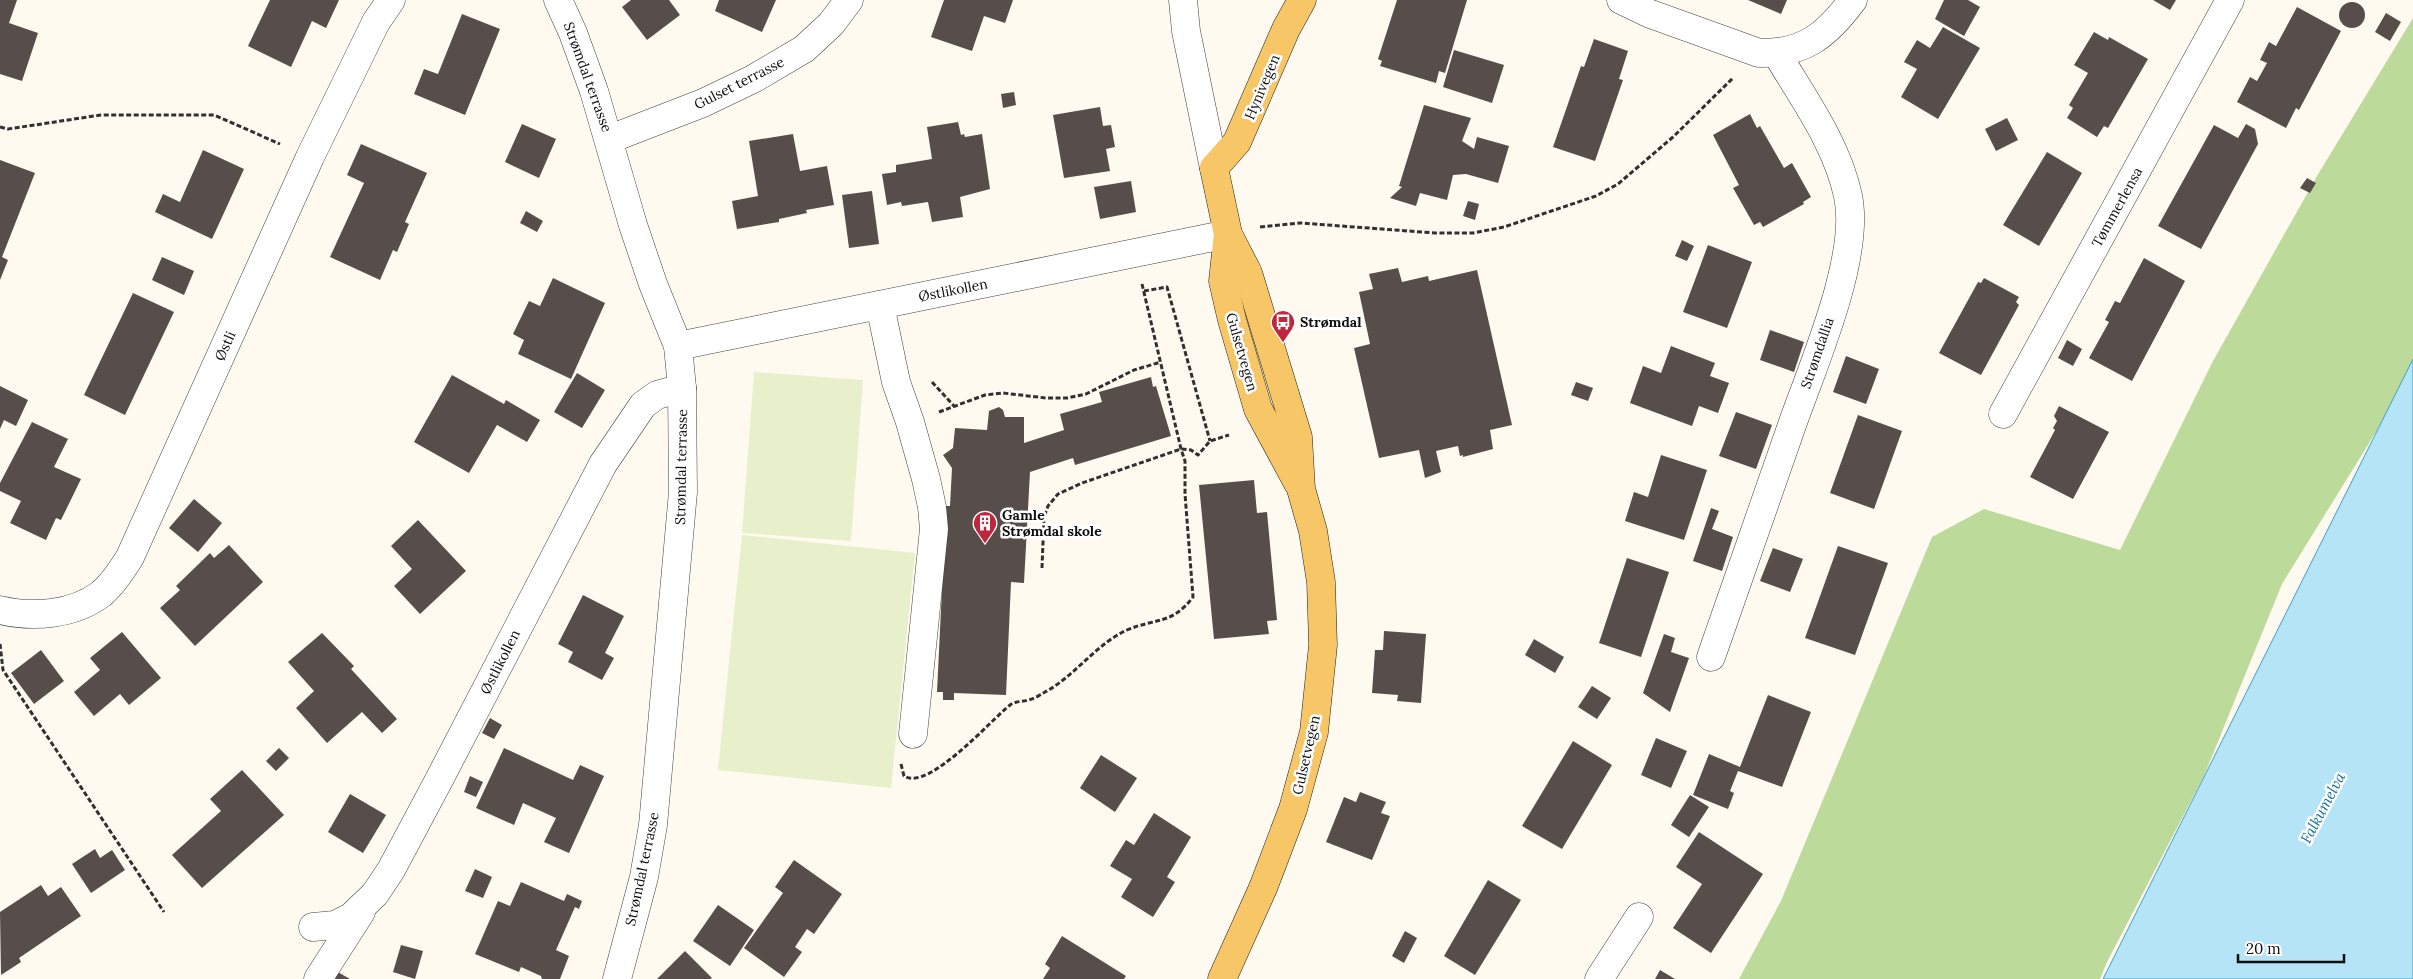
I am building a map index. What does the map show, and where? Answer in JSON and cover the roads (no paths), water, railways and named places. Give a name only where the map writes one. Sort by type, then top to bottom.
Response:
[{"type":"main road","name":"Hynivegen","points":[[1214,168],[1237,142],[1286,29],[1302,0]]},
{"type":"main road","name":"Gulsetvegen","points":[[1214,168],[1228,234],[1248,273],[1298,437],[1301,489],[1313,531],[1321,582],[1323,645],[1314,732],[1293,809],[1222,979]]},
{"type":"street","name":"Østli","points":[[0,610],[22,615],[60,610],[78,605],[101,594],[117,577],[134,549],[310,157],[372,30],[391,0]]},
{"type":"street","name":"Strømdal terrasse","points":[[558,0],[573,32],[610,139],[633,225],[653,284],[678,346],[682,388],[683,492],[653,825],[644,877],[617,979]]},
{"type":"street","name":"Gulset terrasse","points":[[610,139],[703,103],[753,79],[804,49],[831,24],[849,0]]},
{"type":"street","name":"Gulsetvegen","points":[[1183,0],[1186,31],[1214,168]]},
{"type":"street","points":[[1622,0],[1648,13],[1768,54],[1794,50],[1812,42],[1828,29],[1853,0]]},
{"type":"street","name":"Tømmerlensa","points":[[2003,414],[2230,0]]},
{"type":"street","name":"Strømdallia","points":[[1712,657],[1831,312],[1849,246],[1848,196],[1840,168],[1827,140],[1768,54]]},
{"type":"street","name":"Østlikollen","points":[[678,346],[1228,234]]},
{"type":"street","points":[[880,305],[896,382],[913,432],[932,506],[934,529],[914,734]]},
{"type":"street","name":"Østlikollen","points":[[313,927],[335,925],[351,917],[364,907],[391,870],[536,589],[612,450],[643,405],[657,394],[682,388]]},
{"type":"street","points":[[318,979],[364,907]]},
{"type":"street","points":[[1600,979],[1639,917]]},
{"type":"water","name":"Falkumelva","points":[[2413,359],[2413,979],[2103,979]]},
{"type":"place","name":"Strømdal","points":[[1283,343]]},
{"type":"place","name":"Gamle Strømdal skole","points":[[985,544]]}]
